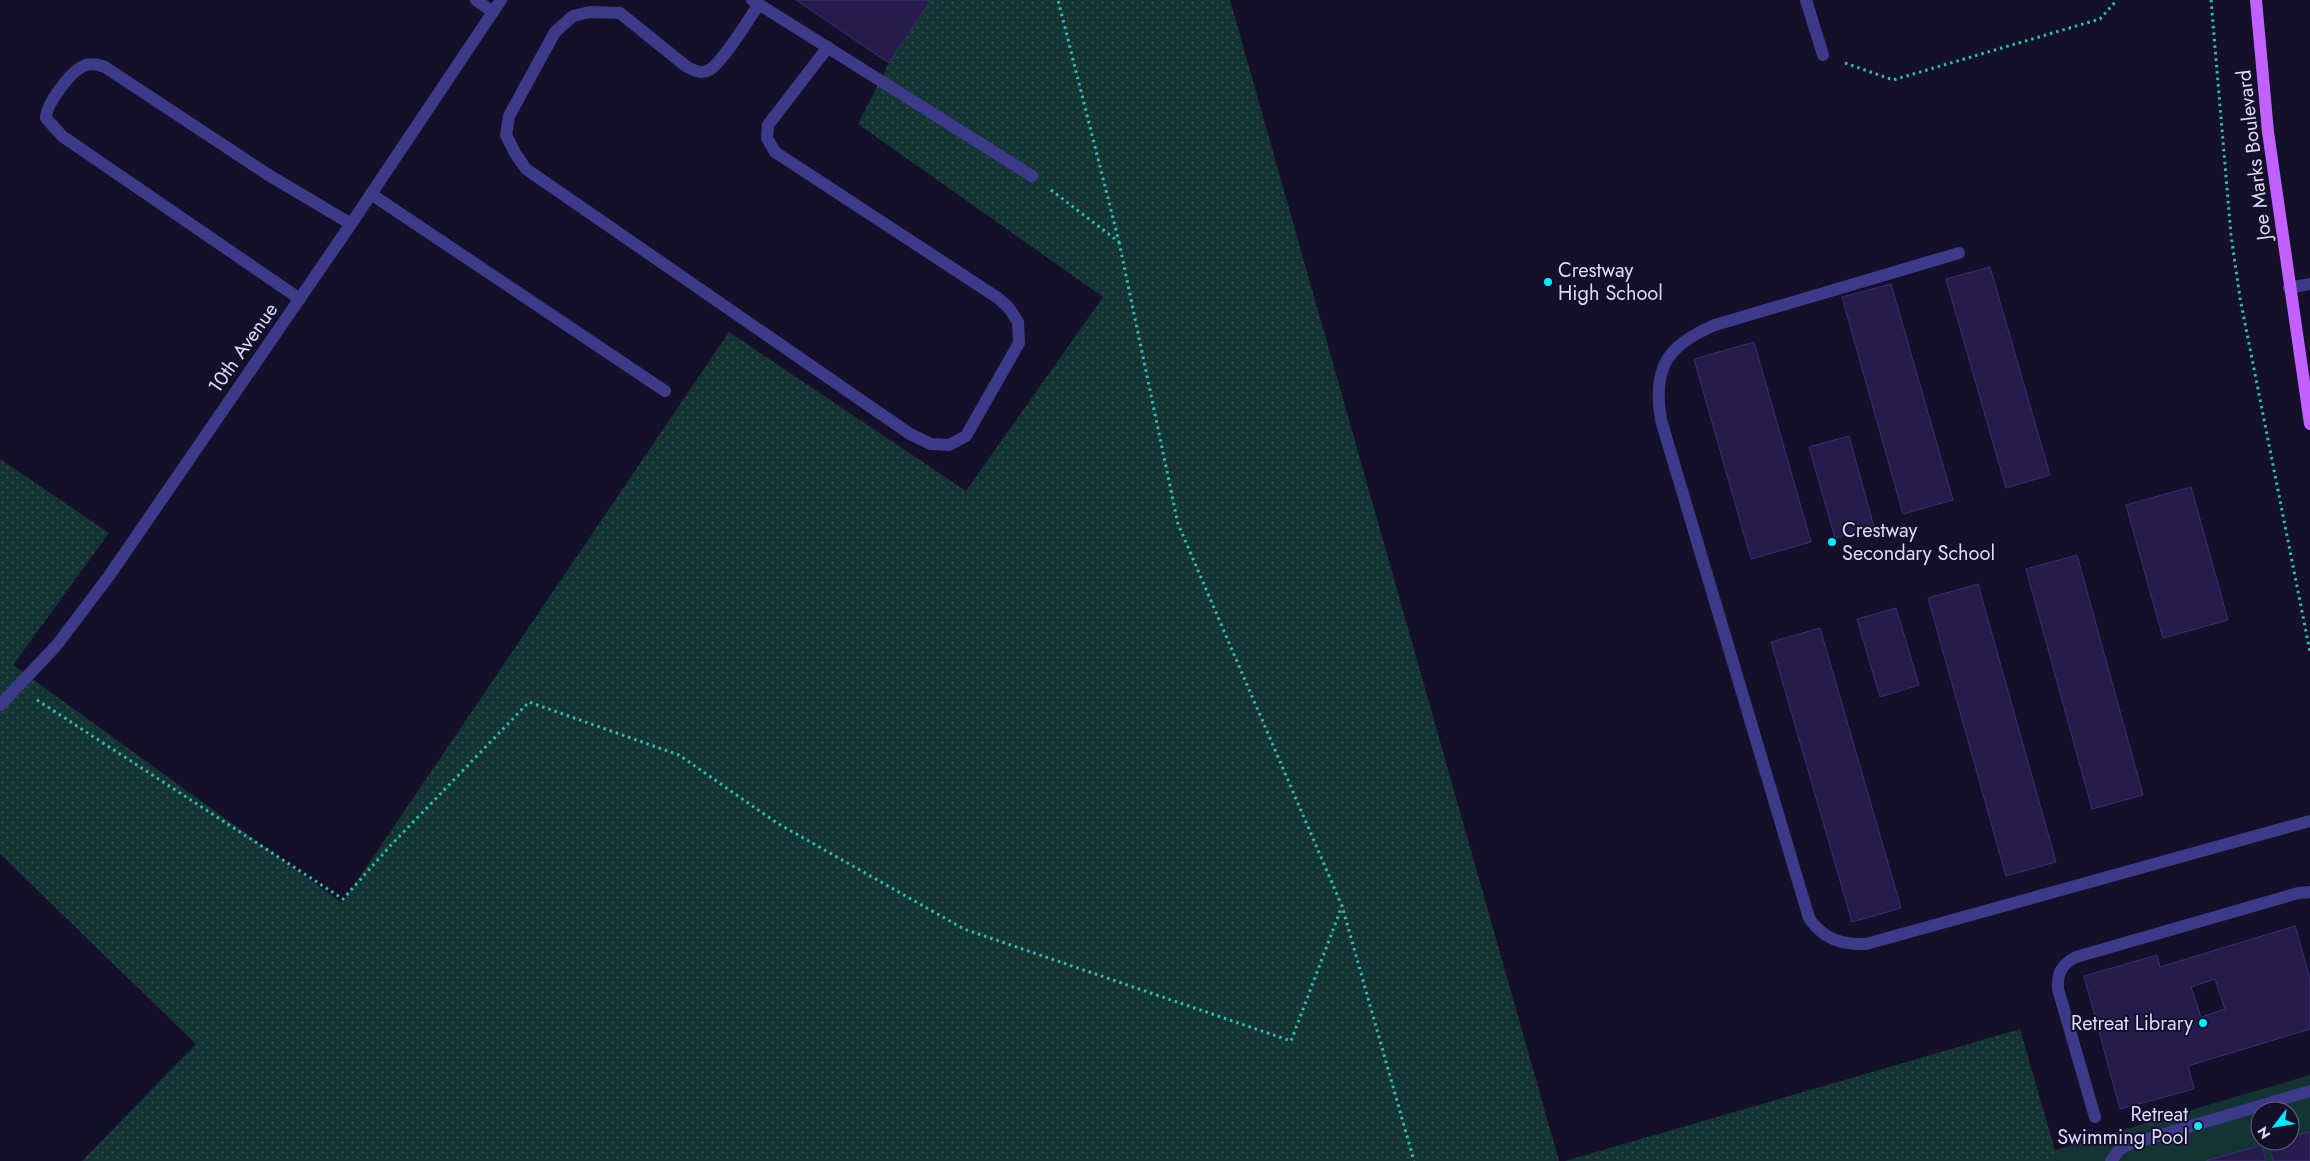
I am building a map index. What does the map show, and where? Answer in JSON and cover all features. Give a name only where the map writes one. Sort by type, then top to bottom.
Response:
[{"type":"main road","name":"Joe Marks Boulevard","points":[[2256,0],[2268,132],[2310,424]]},
{"type":"street","points":[[476,0],[493,12]]},
{"type":"street","name":"10th Avenue","points":[[0,705],[56,646],[108,576],[300,299],[501,0]]},
{"type":"street","points":[[1806,0],[1823,55]]},
{"type":"street","points":[[828,48],[768,125],[767,138],[775,152],[998,298],[1009,308],[1018,322],[1019,343],[966,436],[949,445],[930,444],[910,434],[526,169],[506,135],[509,116],[555,32],[573,16],[590,12],[620,13],[687,67],[698,72],[709,71],[727,52],[756,2],[1032,176]]},
{"type":"street","points":[[300,299],[62,136],[46,118],[48,107],[54,97],[80,67],[93,64],[105,68],[267,174],[351,224]]},
{"type":"street","points":[[371,194],[665,391]]},
{"type":"street","points":[[1960,254],[1715,325],[1693,334],[1678,346],[1662,368],[1660,376],[1658,402],[1662,420],[1809,918],[1816,928],[1831,939],[1852,945],[1866,944],[2310,821]]},
{"type":"street","points":[[2289,288],[2310,284]]},
{"type":"street","points":[[2095,1117],[2058,989],[2058,979],[2061,970],[2067,962],[2076,957],[2298,892],[2310,892]]},
{"type":"street","points":[[2111,1161],[2119,1150],[2127,1145],[2310,1091]]},
{"type":"path","points":[[1058,0],[1119,242],[1178,524],[1342,906],[1414,1161]]},
{"type":"path","points":[[1823,55],[1893,80],[2100,19],[2117,0]]},
{"type":"path","points":[[2211,0],[2228,205],[2240,298],[2310,652]]},
{"type":"path","points":[[1032,176],[1119,242]]},
{"type":"path","points":[[18,688],[343,899],[391,845],[529,702],[680,755],[777,823],[964,929],[1291,1041],[1342,906]]},
{"type":"green space","points":[[931,0],[1230,0],[1559,1161],[82,1161],[196,1044],[0,854],[0,459],[109,533],[13,665],[342,903],[729,332],[966,491],[1103,297],[858,124],[889,63]]},
{"type":"green space","points":[[2020,1029],[2058,1161],[1565,1161]]},
{"type":"green space","name":"Retreat Swimming Pool","points":[[2310,1075],[2310,1161],[2058,1161],[2055,1150]]},
{"type":"building","points":[[796,0],[931,0],[889,63]]},
{"type":"building","points":[[1990,267],[2050,475],[2006,488],[1946,279]]},
{"type":"building","points":[[1891,284],[1953,500],[1903,514],[1842,297]]},
{"type":"building","points":[[1754,342],[1811,542],[1751,559],[1694,359]]},
{"type":"building","points":[[1849,436],[1874,527],[1835,538],[1809,447]]},
{"type":"building","points":[[2191,487],[2228,620],[2163,638],[2126,505]]},
{"type":"building","points":[[2077,555],[2143,795],[2092,809],[2026,569]]},
{"type":"building","points":[[1978,584],[2056,862],[2006,876],[1928,598]]},
{"type":"building","points":[[1896,608],[1919,685],[1880,697],[1857,619]]},
{"type":"building","points":[[1820,628],[1901,908],[1852,922],[1771,642]]},
{"type":"building","name":"Retreat Library","points":[[2295,926],[2310,979],[2310,1029],[2188,1066],[2194,1089],[2120,1109],[2084,976],[2157,955],[2160,967]],"holes":[[[2215,979],[2225,1009],[2201,1017],[2191,987]]]},
{"type":"building","points":[[2310,1132],[2310,1161],[2273,1161],[2270,1151],[2300,1151],[2300,1134]]},
{"type":"building","points":[[2250,1148],[2250,1151],[2264,1151],[2266,1161],[2206,1161]]},
{"type":"place","name":"Crestway High School","points":[[1548,282]]},
{"type":"place","name":"Crestway Secondary School","points":[[1832,542]]},
{"type":"place","name":"Retreat Library","points":[[2203,1023]]},
{"type":"place","name":"Retreat Swimming Pool","points":[[2198,1126]]}]
